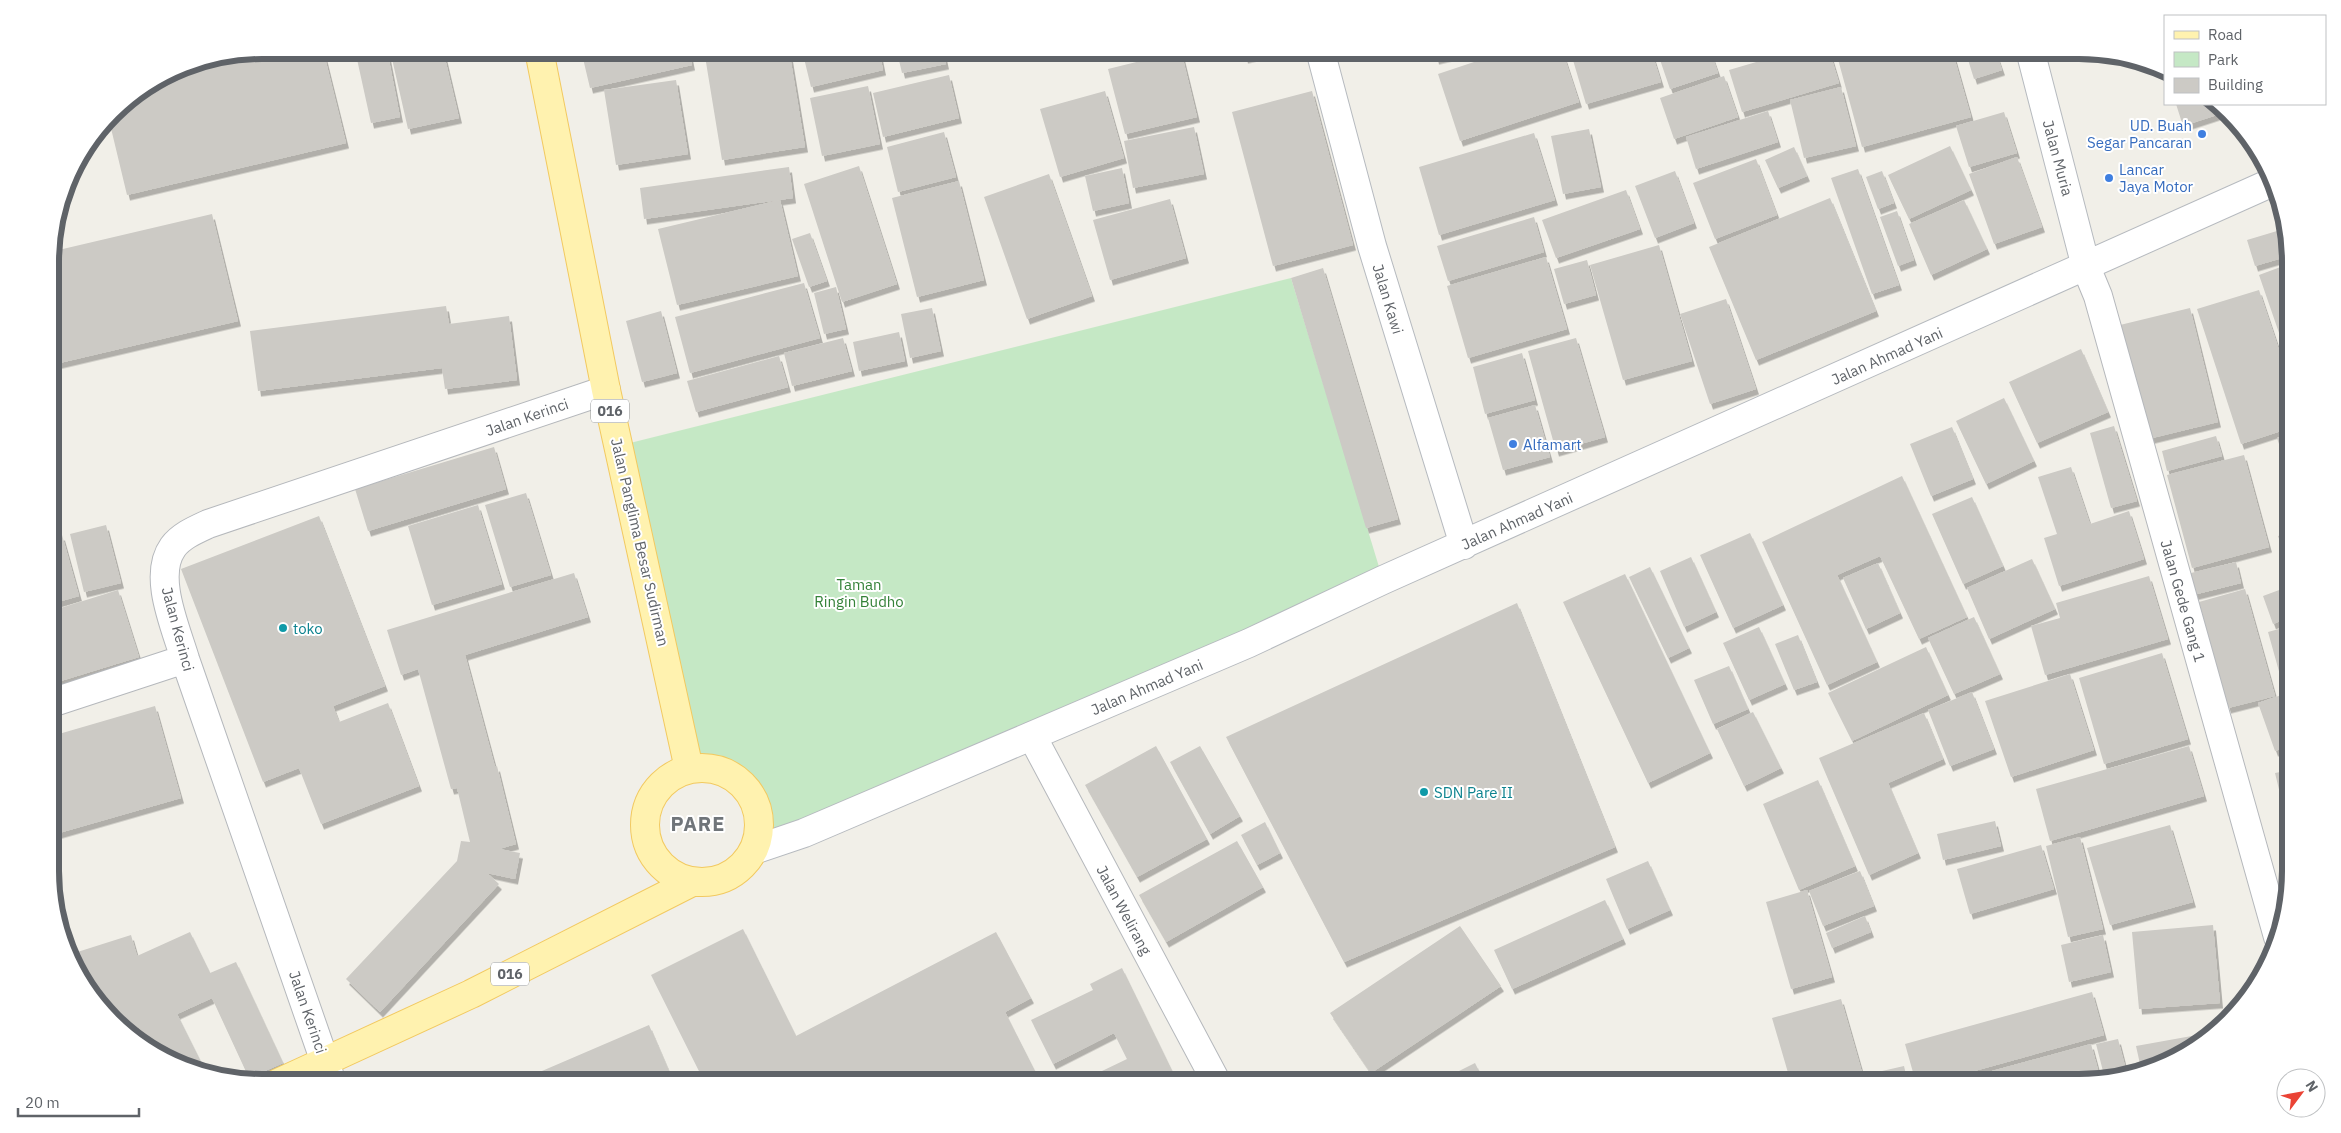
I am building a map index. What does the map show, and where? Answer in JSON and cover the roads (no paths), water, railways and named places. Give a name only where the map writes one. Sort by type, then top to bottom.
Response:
[{"type":"main road","name":"Jalan Panglima Besar Sudirman","points":[[541,59],[606,390],[690,769]]},
{"type":"main road","name":"016","points":[[706,768],[722,772],[737,780],[750,794],[758,812],[760,832],[754,850],[744,866],[727,878],[711,883],[692,882],[676,876],[661,866],[651,851],[645,834],[645,816],[655,792],[674,775],[690,769],[706,768]]},
{"type":"main road","name":"016","points":[[329,1073],[471,994],[692,882]]},
{"type":"street","name":"Jalan Kawi","points":[[1322,59],[1372,246],[1464,545]]},
{"type":"street","name":"Jalan Muria","points":[[2032,59],[2086,267]]},
{"type":"street","name":"Jalan Ahmad Yani","points":[[754,850],[804,833],[1249,643],[2267,185]]},
{"type":"street","name":"Jalan Gede Gang 1","points":[[2086,267],[2100,305],[2276,921]]},
{"type":"street","name":"Jalan Kerinci","points":[[329,1073],[185,659],[163,574],[165,562],[173,547],[186,535],[208,524],[606,390]]},
{"type":"street","points":[[59,702],[185,659]]},
{"type":"street","name":"Jalan Welirang","points":[[1032,736],[1213,1074]]},
{"type":"place","name":"UD. Buah Segar Pancaran","points":[[2202,134]]},
{"type":"place","name":"Lancar Jaya Motor","points":[[2109,178]]},
{"type":"place","name":"Alfamart","points":[[1513,444]]},
{"type":"place","name":"toko","points":[[283,628]]},
{"type":"place","name":"SDN Pare II","points":[[1424,792]]},
{"type":"district","name":"PARE","points":[[698,823]]},
{"type":"park label","name":"Taman Ringin Budho","points":[[859,592]]}]
